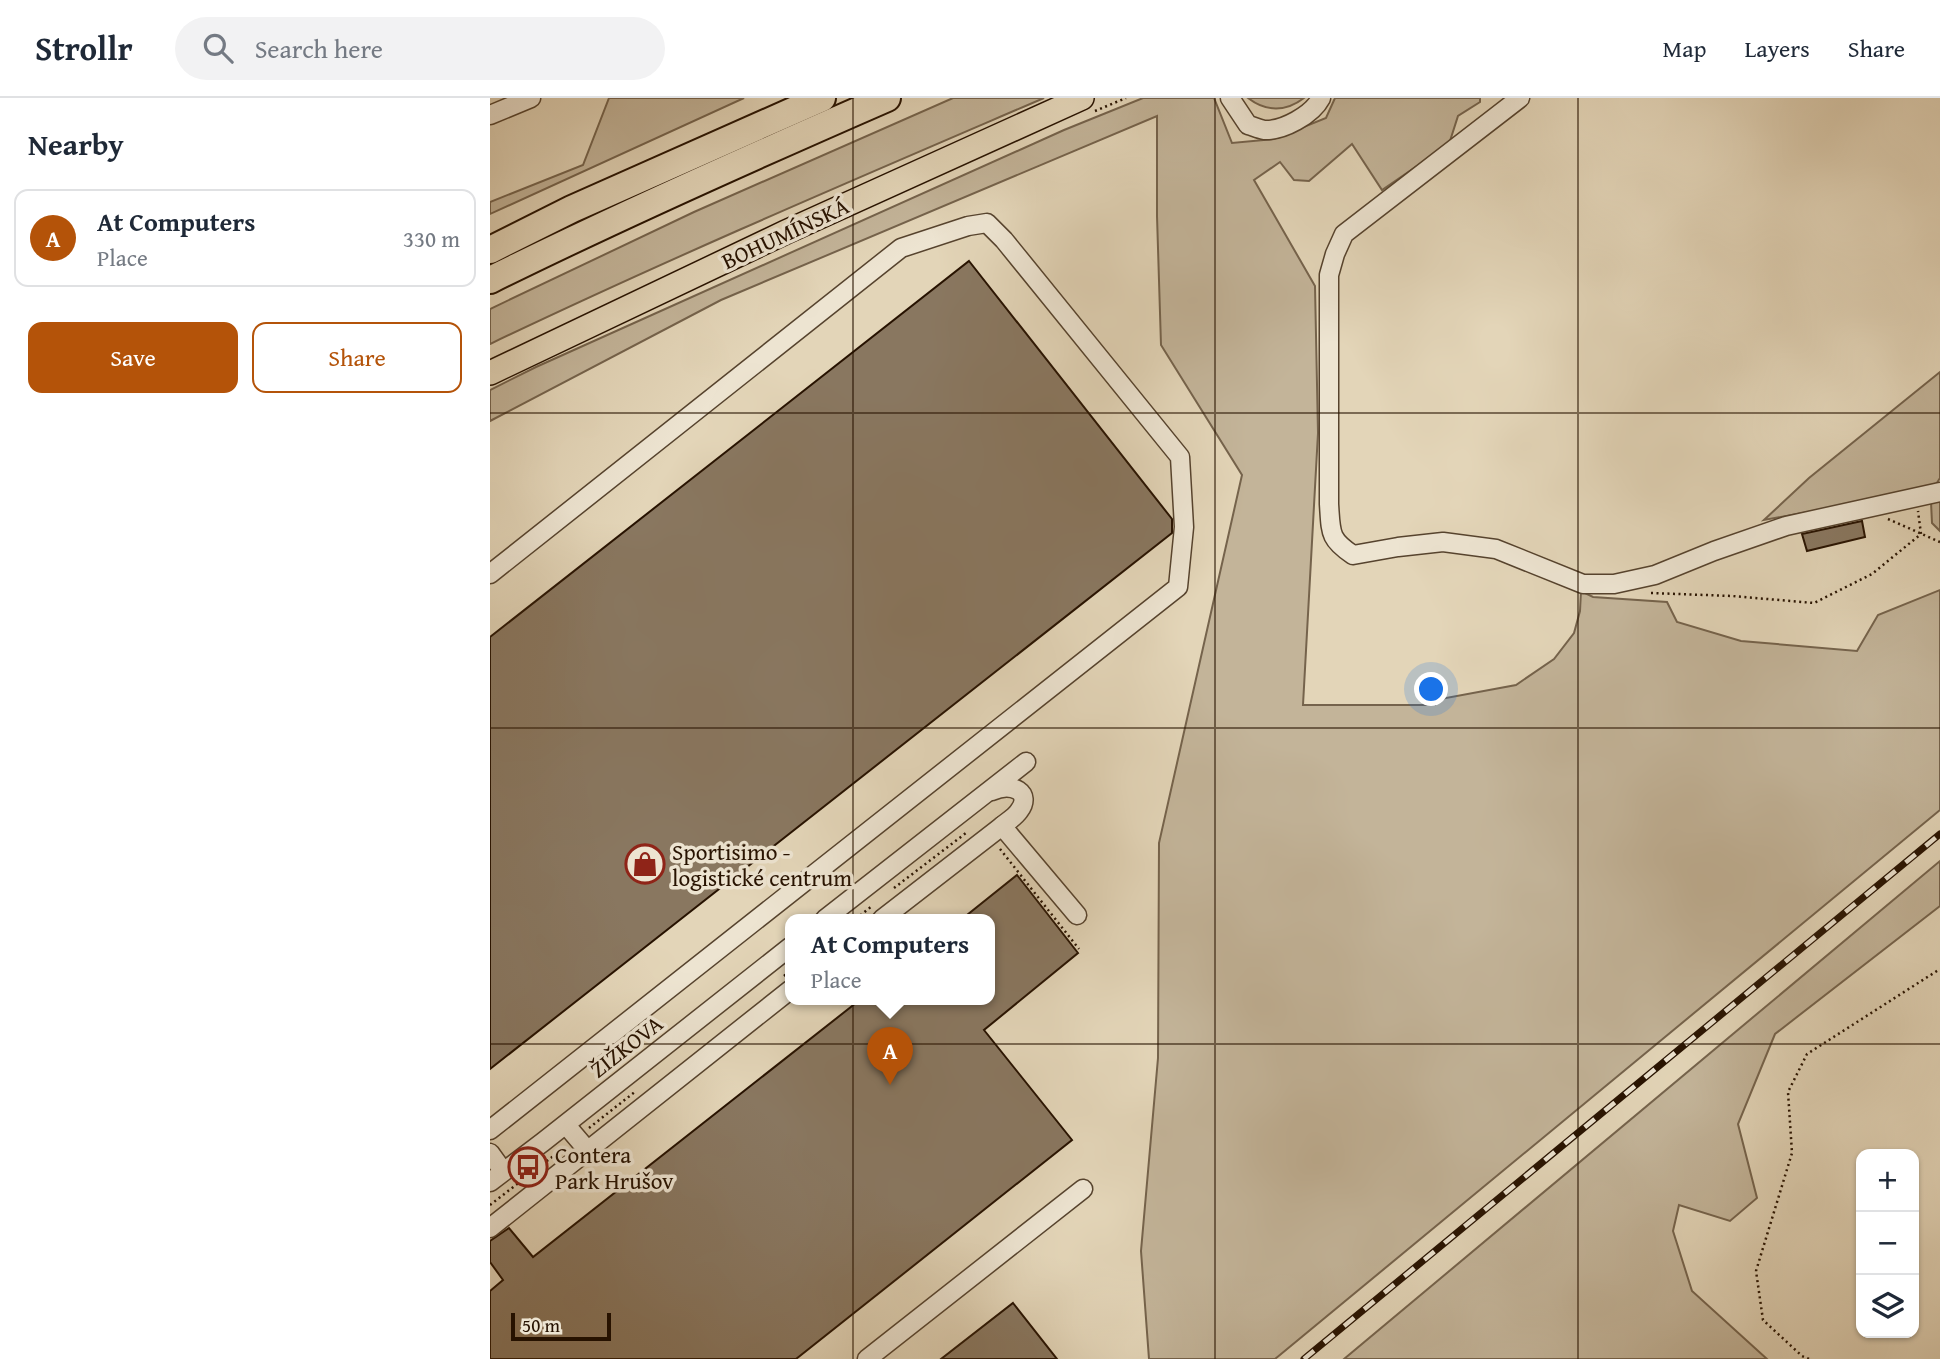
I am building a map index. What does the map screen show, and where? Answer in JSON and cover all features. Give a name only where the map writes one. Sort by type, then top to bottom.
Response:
[{"type":"highway","points":[[490,250],[584,204],[822,98]]},
{"type":"highway","points":[[490,279],[729,167],[887,98]]},
{"type":"main road","name":"BOHUMÍNSKÁ","points":[[490,373],[774,238],[1082,98]]},
{"type":"street","points":[[490,115],[531,98]]},
{"type":"street","points":[[1230,98],[1248,125],[1265,130],[1302,117],[1321,98]]},
{"type":"street","points":[[1520,98],[1344,234],[1335,254],[1329,275],[1329,504],[1330,528],[1336,544],[1353,555],[1443,542],[1496,549],[1583,584],[1614,584],[1655,575],[1786,526],[1940,492]]},
{"type":"street","points":[[490,574],[901,248],[968,226],[987,223],[1004,240],[1180,457],[1184,527],[1178,587],[490,1130]]},
{"type":"street","points":[[831,914],[1026,762]]},
{"type":"street","points":[[888,914],[996,831],[1021,807],[1022,798],[1018,790],[1006,785],[976,799]]},
{"type":"street","points":[[996,831],[1077,915]]},
{"type":"street","name":"ŽIŽKOVA","points":[[496,1177],[566,1125],[785,951]]},
{"type":"street","points":[[490,1228],[785,994]]},
{"type":"street","points":[[566,1125],[589,1152]]},
{"type":"street","points":[[490,1195],[539,1158],[543,1142]]},
{"type":"street","points":[[490,1153],[496,1177]]},
{"type":"street","points":[[867,1359],[1083,1189]]},
{"type":"path","points":[[1916,497],[1921,534]]},
{"type":"path","points":[[1862,508],[1940,542]]},
{"type":"path","points":[[1644,593],[1732,596],[1814,603],[1872,574],[1921,534]]},
{"type":"path","points":[[996,831],[1079,949]]},
{"type":"path","points":[[1809,1359],[1802,1356],[1763,1320],[1756,1271],[1792,1153],[1788,1092],[1807,1054],[1940,969]]},
{"type":"shaded area","points":[[609,98],[744,98],[490,214],[490,202],[583,165]]},
{"type":"shaded area","points":[[953,98],[1044,98],[696,249],[490,344],[490,309],[694,212]]},
{"type":"shaded area","points":[[1143,98],[1214,98],[1232,143],[1274,139],[1326,118],[1335,98],[1480,98],[1480,102],[1458,116],[1449,144],[1382,190],[1352,144],[1309,181],[1294,180],[1280,162],[1254,180],[1315,286],[1318,433],[1303,705],[1435,705],[1435,700],[1516,685],[1554,659],[1574,633],[1580,611],[1581,591],[1593,597],[1667,602],[1677,622],[1741,641],[1857,651],[1878,615],[1940,590],[1940,810],[1275,1359],[1149,1359],[1141,1251],[1158,1058],[1159,843],[1242,475],[1161,345],[1157,116],[721,300],[490,421],[490,390],[536,367],[1064,130]]},
{"type":"shaded area","points":[[1248,98],[1304,98],[1283,108],[1269,108]]},
{"type":"shaded area","points":[[1940,372],[1940,478],[1933,489],[1764,520],[1809,478]]},
{"type":"shaded area","points":[[1940,500],[1940,531],[1932,523],[1931,502]]},
{"type":"shaded area","points":[[1940,861],[1940,906],[1775,1034],[1738,1124],[1757,1198],[1730,1221],[1679,1205],[1673,1231],[1692,1291],[1767,1359],[1344,1359]]},
{"type":"building","points":[[969,261],[1172,519],[1172,533],[490,1069],[490,637]]},
{"type":"building","points":[[1862,521],[1865,537],[1807,551],[1802,534]]},
{"type":"building","points":[[1017,875],[1078,953],[984,1030],[1072,1140],[796,1359],[490,1359],[490,1291],[503,1280],[490,1262],[490,1241],[509,1228],[533,1257],[853,1005],[995,1005],[995,914],[968,914]]},
{"type":"building","points":[[1013,1303],[1057,1359],[941,1359]]},
{"type":"railway","points":[[1304,1359],[1940,834]]},
{"type":"place","name":"Sportisimo - logistické centrum","points":[[645,864]]},
{"type":"place","name":"At Computers","points":[[890,1085]]},
{"type":"place","name":"Contera Park Hrušov","points":[[528,1167]]}]
